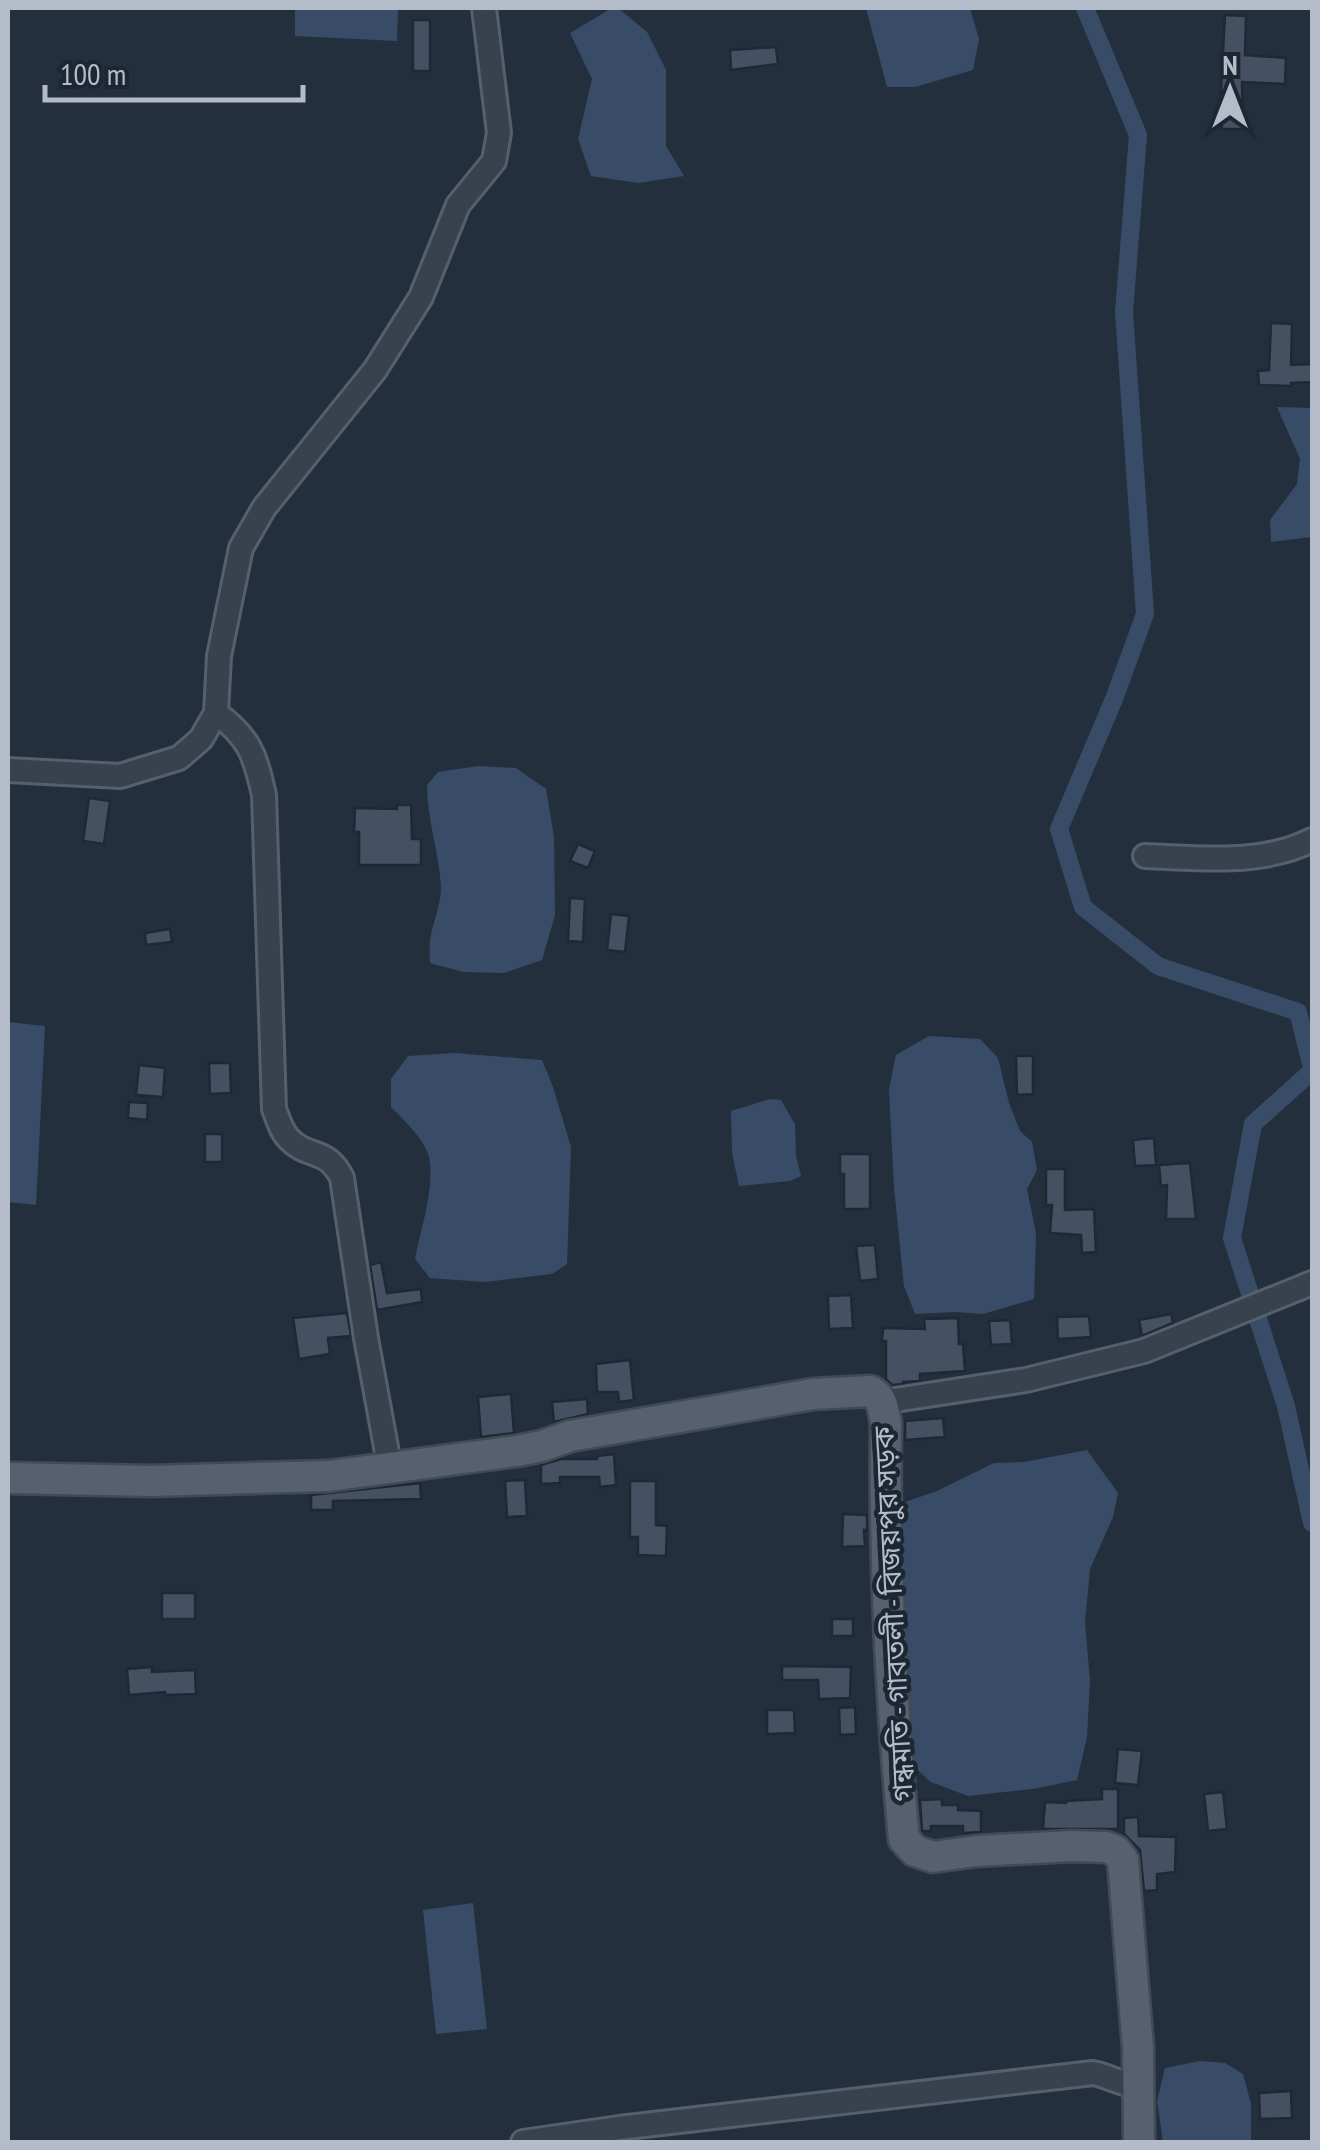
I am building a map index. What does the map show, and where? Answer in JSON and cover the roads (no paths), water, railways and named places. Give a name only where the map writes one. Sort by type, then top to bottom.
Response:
[{"type":"main road","name":"গন্ধমতি - গাবতলী - বিজয়পুর সড়ক","points":[[8,1478],[226,1480],[329,1476],[517,1451],[570,1436],[814,1394],[876,1394],[882,1402],[886,1423],[888,1625],[904,1839],[915,1851],[933,1857],[1072,1846],[1106,1847],[1124,1860],[1138,2048],[1139,2142]]},
{"type":"street","points":[[8,770],[120,776],[179,758],[201,739],[216,713],[219,656],[241,548],[264,508],[384,355],[421,296],[458,205],[494,160],[499,134],[484,8]]},
{"type":"street","points":[[216,713],[236,728],[251,750],[264,795],[274,1108],[289,1140],[336,1165],[342,1178],[390,1469]]},
{"type":"street","points":[[1145,856],[1235,859],[1277,854],[1312,840]]},
{"type":"street","points":[[882,1402],[1026,1380],[1144,1351],[1307,1285]]},
{"type":"street","points":[[523,2142],[1094,2073],[1138,2086]]},
{"type":"water","points":[[295,8],[398,8],[397,41],[295,36]]},
{"type":"water","points":[[618,8],[647,32],[666,70],[666,146],[684,176],[638,183],[591,176],[578,139],[592,79],[570,33]]},
{"type":"water","points":[[866,8],[970,8],[979,39],[973,70],[915,87],[887,87]]},
{"type":"water","points":[[1277,407],[1312,408],[1312,537],[1271,542],[1270,520],[1297,484],[1300,459]]},
{"type":"water","points":[[478,766],[516,768],[546,789],[554,837],[555,915],[542,960],[504,973],[463,972],[430,963],[430,940],[441,886],[427,785],[438,772]]},
{"type":"water","points":[[8,1022],[45,1026],[36,1205],[8,1202]]},
{"type":"water","points":[[929,1036],[980,1039],[998,1058],[1020,1131],[1032,1142],[1037,1170],[1027,1189],[1036,1233],[1034,1299],[983,1314],[915,1314],[904,1286],[889,1089],[896,1055]]},
{"type":"water","points":[[454,1053],[542,1060],[571,1147],[567,1264],[552,1274],[485,1282],[430,1278],[415,1259],[429,1195],[429,1157],[419,1137],[391,1107],[391,1079],[408,1056]]},
{"type":"water","points":[[770,1099],[781,1100],[795,1124],[801,1176],[790,1181],[739,1186],[732,1153],[731,1111]]},
{"type":"water","points":[[1087,1450],[1118,1493],[1113,1517],[1090,1569],[1085,1622],[1090,1681],[1087,1737],[1077,1780],[968,1796],[931,1782],[912,1765],[898,1514],[905,1502],[994,1463],[1024,1462]]},
{"type":"water","points":[[473,1903],[487,2029],[436,2034],[423,1910]]},
{"type":"water","points":[[1200,2061],[1225,2063],[1243,2074],[1251,2104],[1251,2142],[1163,2142],[1157,2101],[1165,2068]]},
{"type":"waterway","points":[[1085,8],[1138,135],[1124,312],[1145,614],[1059,829],[1083,907],[1158,966],[1298,1012],[1312,1067]]},
{"type":"waterway","points":[[1312,1071],[1253,1124],[1232,1238],[1286,1406],[1312,1523]]}]
